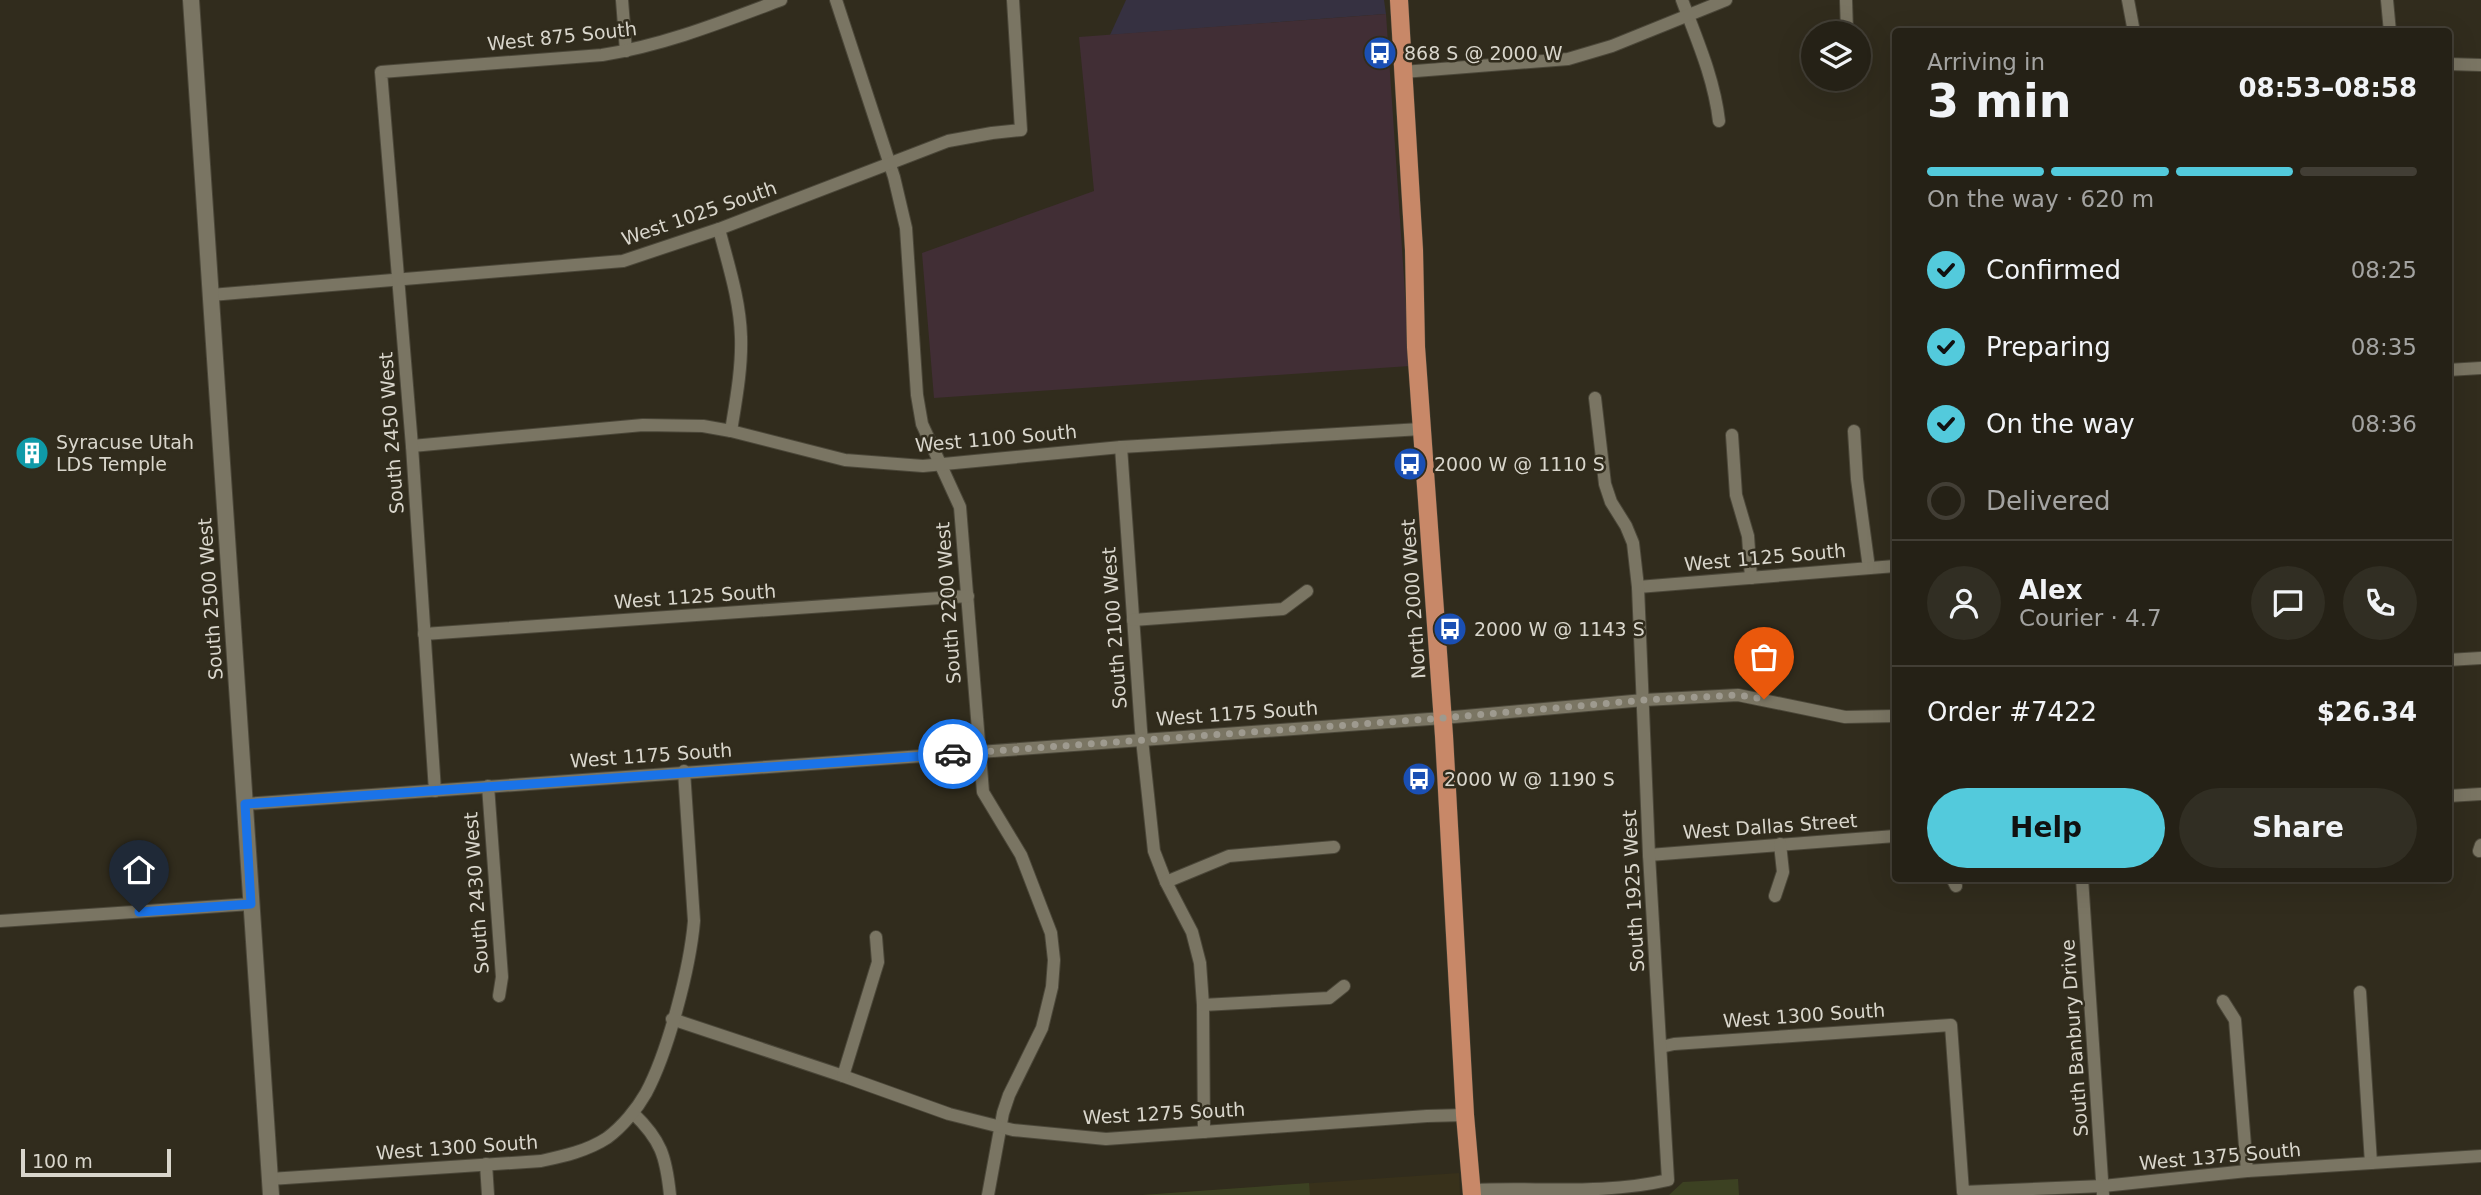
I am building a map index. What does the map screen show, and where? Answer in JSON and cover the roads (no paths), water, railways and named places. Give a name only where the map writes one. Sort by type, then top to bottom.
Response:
[{"type":"main road","name":"North 2000 West","points":[[1398,0],[1414,250],[1421,429],[1443,718],[1465,1115],[1472,1193]]},
{"type":"street","name":"South 2500 West","points":[[191,0],[270,1187]]},
{"type":"street","points":[[622,0],[626,51]]},
{"type":"street","name":"West 875 South","points":[[381,72],[626,51],[676,39],[781,0]]},
{"type":"street","name":"South 2200 West","points":[[836,0],[890,162],[906,228],[917,395],[922,424],[960,507],[982,792],[1021,855],[1051,933],[1054,960],[1052,987],[1042,1028],[1009,1095],[999,1127],[988,1195]]},
{"type":"street","name":"West 1025 South","points":[[211,295],[623,261],[719,229],[948,141],[1021,130],[1013,0]]},
{"type":"street","points":[[1682,0],[1710,74],[1719,121]]},
{"type":"street","points":[[1403,72],[1568,59],[1612,46],[1727,0]]},
{"type":"street","points":[[1846,0],[1847,21]]},
{"type":"street","points":[[2128,0],[2133,28]]},
{"type":"street","points":[[2388,0],[2390,28]]},
{"type":"street","points":[[2452,64],[2481,65]]},
{"type":"street","name":"South 2450 West","points":[[381,72],[412,446],[435,790]]},
{"type":"street","points":[[719,229],[735,289],[741,336],[739,375],[731,430]]},
{"type":"street","points":[[2452,370],[2481,368]]},
{"type":"street","name":"South 1925 West","points":[[1472,1193],[1559,1191],[1650,1184],[1668,1180],[1649,855],[1638,587],[1633,543],[1611,502],[1605,484],[1595,398]]},
{"type":"street","name":"West 1100 South","points":[[412,446],[643,425],[703,426],[731,430],[845,460],[923,466],[1121,447],[1421,429]]},
{"type":"street","points":[[1854,431],[1857,478],[1870,568]]},
{"type":"street","points":[[1732,435],[1736,495],[1748,536],[1751,578]]},
{"type":"street","name":"South 2100 West","points":[[1121,447],[1142,739],[1154,851],[1166,883],[1192,932],[1200,963],[1204,1132]]},
{"type":"street","name":"West 1125 South","points":[[1638,587],[1892,566]]},
{"type":"street","points":[[1133,620],[1283,608],[1307,591]]},
{"type":"street","name":"West 1125 South","points":[[424,634],[968,596]]},
{"type":"street","points":[[2452,660],[2481,658]]},
{"type":"street","name":"West 1175 South","points":[[245,804],[1443,718],[1644,700],[1738,695],[1844,717],[1892,716]]},
{"type":"street","name":"West 1300 South","points":[[270,1187],[486,1164],[541,1161],[575,1154],[608,1138],[633,1112],[646,1092],[672,1019],[692,946],[694,922],[684,771]]},
{"type":"street","name":"South 2430 West","points":[[488,786],[502,977],[499,996]]},
{"type":"street","points":[[2452,796],[2481,794]]},
{"type":"street","name":"West Dallas Street","points":[[1649,855],[1892,836]]},
{"type":"street","points":[[1775,896],[1783,872],[1780,844]]},
{"type":"street","points":[[1166,883],[1229,856],[1334,847]]},
{"type":"street","name":"South Banbury Drive","points":[[2082,882],[2103,1191]]},
{"type":"street","points":[[0,921],[251,904]]},
{"type":"street","points":[[843,1076],[878,962],[876,937]]},
{"type":"street","points":[[1203,1005],[1329,998],[1344,986]]},
{"type":"street","points":[[2360,992],[2371,1163]]},
{"type":"street","points":[[2223,1001],[2235,1020],[2247,1171]]},
{"type":"street","name":"West 1275 South","points":[[672,1019],[949,1114],[1013,1130],[1106,1139],[1465,1115]]},
{"type":"street","name":"West 1300 South","points":[[1661,1047],[1951,1025],[1963,1192]]},
{"type":"street","points":[[633,1112],[662,1147],[670,1195]]},
{"type":"street","name":"West 1375 South","points":[[1963,1192],[2103,1191],[2247,1171],[2481,1156]]},
{"type":"street","points":[[486,1164],[488,1195]]},
{"type":"place","name":"868 S @ 2000 W","points":[[1380,53]]},
{"type":"place","name":"Syracuse Utah LDS Temple","points":[[32,453]]},
{"type":"place","name":"2000 W @ 1110 S","points":[[1410,464]]},
{"type":"place","name":"2000 W @ 1143 S","points":[[1450,629]]},
{"type":"place","name":"2000 W @ 1190 S","points":[[1419,779]]}]
